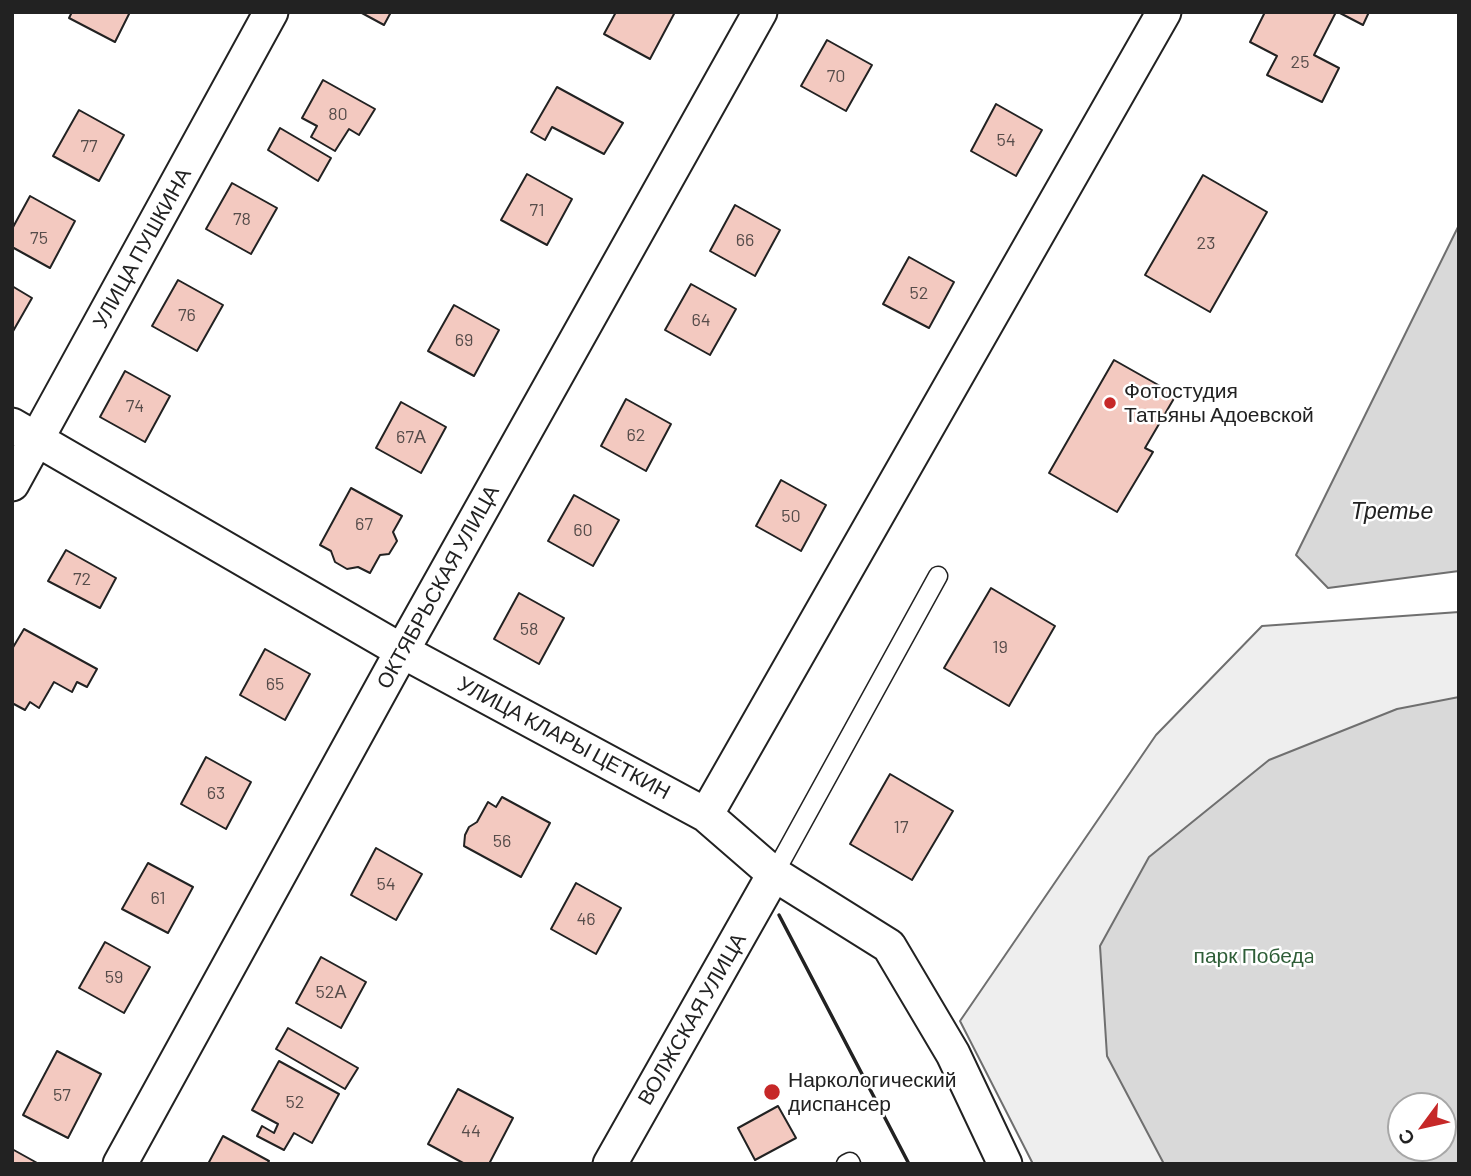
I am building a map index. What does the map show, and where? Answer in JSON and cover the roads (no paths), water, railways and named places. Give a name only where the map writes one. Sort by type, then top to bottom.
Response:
[{"type":"street","name":"УЛИЦА ПУШКИНА","points":[[12,484],[25,432],[271,12]]},
{"type":"street","name":"ОКТЯБРЬСКАЯ УЛИЦА","points":[[120,1164],[402,651],[760,12]]},
{"type":"street","points":[[706,815],[1164,12]]},
{"type":"street","name":"УЛИЦА КЛАРЫ ЦЕТКИН","points":[[25,432],[402,651],[706,815],[774,874],[889,946],[953,1054],[1004,1164]]},
{"type":"street","name":"ВОЛЖСКАЯ УЛИЦА","points":[[610,1164],[774,874]]},
{"type":"lane","points":[[774,874],[938,576]]},
{"type":"water","name":"Третье","points":[[1459,225],[1459,571],[1328,588],[1296,555]]},
{"type":"water","name":"парк Победa","points":[[1459,697],[1459,1164],[1164,1164],[1107,1056],[1100,946],[1149,857],[1269,760],[1397,709]]},
{"type":"place","name":"Фотостудия Татьяны Адоевской","points":[[1110,403]]},
{"type":"place","name":"Наркологический диспансер","points":[[772,1092]]}]
